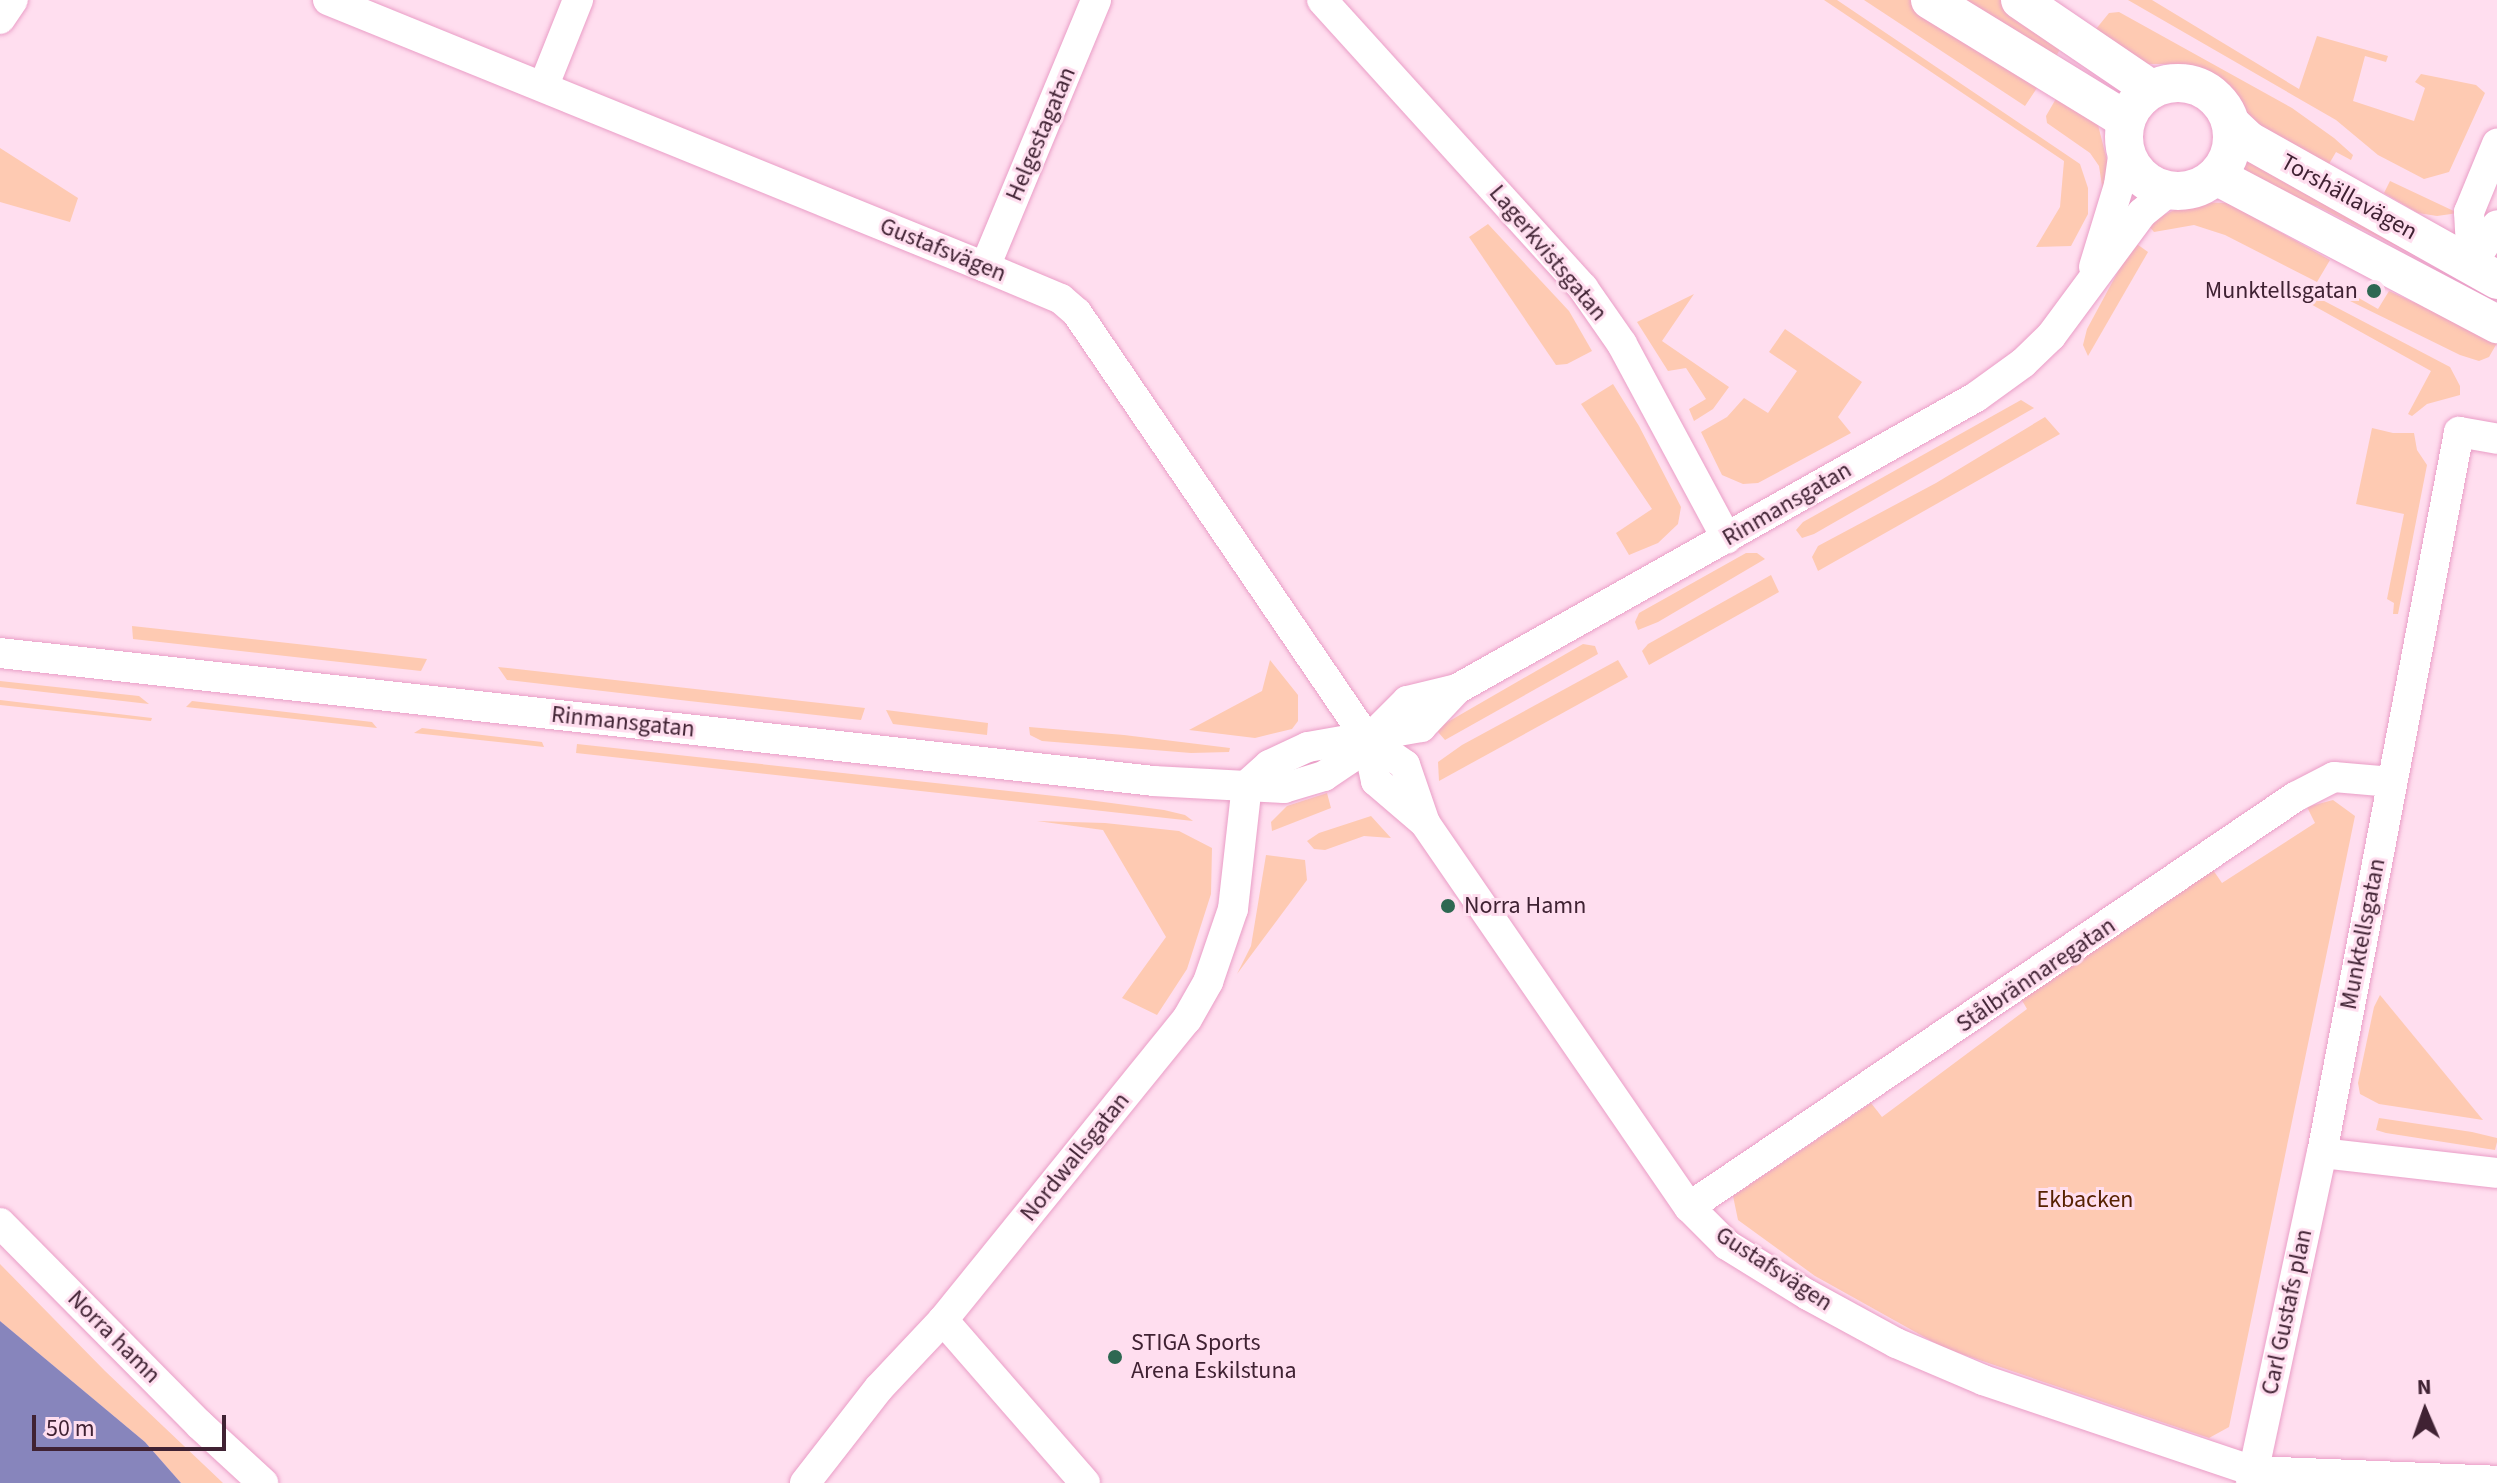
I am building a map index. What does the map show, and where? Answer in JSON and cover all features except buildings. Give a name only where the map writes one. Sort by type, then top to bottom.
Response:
[{"type":"main road","points":[[1930,0],[2125,134],[2140,177],[2169,191],[2190,190],[2216,176],[2229,155],[2231,124],[2215,97],[2196,85],[2176,82],[2151,89],[2137,100],[2125,134]]},
{"type":"main road","points":[[2020,0],[2151,89]]},
{"type":"main road","name":"Torshällavägen","points":[[2231,124],[2248,140],[2484,272],[2456,300]]},
{"type":"main road","name":"Torshällavägen","points":[[2216,176],[2497,324]]},
{"type":"street","points":[[0,19],[13,0]]},
{"type":"street","name":"Gustafsvägen","points":[[328,0],[544,85],[985,267],[1061,299],[1077,313],[1367,739],[1405,765],[1425,823],[1689,1207],[1727,1245],[1808,1295],[1896,1343],[1983,1380],[2252,1477],[2497,1481]]},
{"type":"street","points":[[544,85],[578,0]]},
{"type":"street","name":"Helgestagatan","points":[[985,267],[1096,0]]},
{"type":"street","name":"Lagerkvistsgatan","points":[[1322,0],[1583,288],[1622,344],[1727,539]]},
{"type":"street","name":"Rinmansgatan","points":[[2088,285],[2119,185],[2125,134]]},
{"type":"street","points":[[2497,144],[2469,212],[2472,264],[2497,225]]},
{"type":"street","name":"Rinmansgatan","points":[[0,653],[1153,781],[1284,788],[1324,776],[1349,759],[1367,739],[1421,727],[1457,689],[1976,397],[2023,363],[2051,336],[2148,206],[2169,191]]},
{"type":"street","name":"Munktellsgatan","points":[[2322,1153],[2459,432],[2497,439]]},
{"type":"street","name":"Stålbrännaregatan","points":[[1689,1207],[2295,797],[2334,777],[2392,782]]},
{"type":"street","name":"Nordwallsgatan","points":[[805,1483],[879,1388],[943,1320],[1187,1019],[1208,982],[1233,909],[1240,875],[1247,785]]},
{"type":"street","points":[[2322,1153],[2497,1173]]},
{"type":"street","name":"Carl Gustafs plan","points":[[2252,1477],[2322,1153]]},
{"type":"street","name":"Norra hamn","points":[[0,1223],[200,1425],[263,1483]]},
{"type":"street","points":[[943,1320],[1085,1483]]},
{"type":"green space","points":[[1824,0],[1837,0],[2080,164],[2088,188],[2088,214],[2071,246],[2036,247],[2060,207],[2064,161]]},
{"type":"green space","points":[[1864,0],[1910,0],[1960,35],[2043,79],[2025,106]]},
{"type":"green space","points":[[1954,0],[2001,0],[2063,44],[2051,65]]},
{"type":"green space","points":[[2128,0],[2152,0],[2299,89],[2317,36],[2388,56],[2386,62],[2365,56],[2353,101],[2414,121],[2425,88],[2415,82],[2421,74],[2476,85],[2485,93],[2449,172],[2424,179],[2378,155],[2336,120]]},
{"type":"green space","points":[[2119,12],[2292,108],[2334,138],[2353,155],[2351,160],[2336,152],[2329,164],[2286,151],[2245,115],[2232,91],[2210,71],[2183,64],[2144,64],[2090,44],[2096,29],[2109,13]]},
{"type":"green space","points":[[2061,90],[2098,125],[2110,172],[2103,192],[2099,166],[2090,153],[2047,123],[2046,116]]},
{"type":"green space","points":[[2245,147],[2433,265],[2317,206],[2274,192],[2237,172]]},
{"type":"green space","points":[[0,148],[78,198],[70,222],[0,202]]},
{"type":"green space","points":[[2390,181],[2458,213],[2437,216],[2418,213],[2384,193]]},
{"type":"green space","points":[[2192,202],[2228,203],[2330,260],[2317,282],[2225,235],[2194,225],[2154,232],[2146,223]]},
{"type":"green space","points":[[1488,224],[1569,311],[1592,351],[1567,364],[1556,365],[1469,237]]},
{"type":"green space","points":[[2134,242],[2148,252],[2088,356],[2083,345],[2087,329]]},
{"type":"green space","points":[[2329,281],[2378,309],[2389,291],[2413,302],[2453,310],[2497,335],[2497,343],[2489,357],[2479,361],[2460,355],[2326,288]]},
{"type":"green space","points":[[2309,293],[2450,367],[2460,386],[2460,395],[2427,404],[2412,416],[2408,414],[2431,371],[2298,297]]},
{"type":"green space","points":[[1694,294],[1662,341],[1729,387],[1713,409],[1694,421],[1689,409],[1706,399],[1686,368],[1668,371],[1637,322]]},
{"type":"green space","points":[[1785,329],[1862,382],[1838,417],[1851,433],[1758,483],[1743,484],[1722,475],[1701,432],[1727,417],[1744,398],[1768,413],[1797,371],[1769,352]]},
{"type":"green space","points":[[1613,384],[1639,426],[1681,507],[1678,524],[1658,543],[1629,555],[1616,533],[1652,509],[1581,404]]},
{"type":"green space","points":[[2021,400],[2034,408],[1814,534],[1802,538],[1796,530],[1803,522]]},
{"type":"green space","points":[[2045,417],[2060,434],[1818,571],[1812,557],[1818,546],[1936,483]]},
{"type":"green space","points":[[2372,428],[2393,433],[2414,433],[2417,450],[2427,465],[2398,614],[2393,614],[2394,603],[2387,599],[2404,514],[2356,504]]},
{"type":"green space","points":[[1746,553],[1757,553],[1765,559],[1658,622],[1638,630],[1635,622],[1639,613]]},
{"type":"green space","points":[[1771,575],[1779,592],[1649,665],[1642,651],[1648,644]]},
{"type":"green space","points":[[132,626],[427,659],[421,671],[133,639]]},
{"type":"green space","points":[[1583,644],[1595,646],[1598,654],[1445,740],[1438,732],[1439,727]]},
{"type":"green space","points":[[1270,660],[1298,695],[1298,721],[1292,729],[1255,738],[1189,730],[1262,691]]},
{"type":"green space","points":[[1618,660],[1628,677],[1439,781],[1438,762],[1462,745]]},
{"type":"green space","points":[[498,667],[865,708],[861,720],[689,701],[507,680]]},
{"type":"green space","points":[[0,681],[139,696],[149,704],[0,687]]},
{"type":"green space","points":[[0,700],[152,718],[151,721],[0,705]]},
{"type":"green space","points":[[192,701],[372,722],[377,728],[186,707]]},
{"type":"green space","points":[[886,710],[988,723],[987,735],[893,724]]},
{"type":"green space","points":[[1029,727],[1230,748],[1229,752],[1191,753],[1042,741],[1030,735]]},
{"type":"green space","points":[[422,728],[542,742],[544,747],[414,733]]},
{"type":"green space","points":[[577,744],[1073,798],[1164,810],[1185,815],[1193,821],[576,753]]},
{"type":"green space","points":[[1327,793],[1331,808],[1272,831],[1271,822],[1287,806]]},
{"type":"green space","name":"Ekbacken","points":[[2333,800],[2355,816],[2229,1427],[2209,1438],[1944,1348],[1815,1276],[1738,1220],[1733,1196],[1871,1103],[1882,1117],[2027,1009],[2020,997],[2211,867],[2222,883],[2315,823],[2307,807]]},
{"type":"green space","points":[[1371,816],[1391,838],[1364,836],[1325,850],[1314,849],[1307,841],[1319,833]]},
{"type":"green space","points":[[1037,821],[1105,823],[1179,831],[1212,848],[1211,894],[1187,969],[1157,1015],[1122,998],[1166,937],[1103,830]]},
{"type":"green space","points":[[1266,855],[1305,860],[1307,880],[1237,974],[1251,946]]},
{"type":"green space","points":[[2380,995],[2483,1120],[2379,1104],[2360,1094],[2358,1083],[2374,1007]]},
{"type":"green space","points":[[2379,1118],[2472,1132],[2497,1138],[2497,1142],[2495,1150],[2386,1133],[2376,1130]]},
{"type":"green space","points":[[0,1264],[105,1371],[223,1483],[181,1483],[145,1442],[0,1321]]},
{"type":"water","points":[[0,1321],[145,1442],[181,1483],[0,1483]]},
{"type":"place","name":"Munktellsgatan","points":[[2374,291]]},
{"type":"place","name":"Norra Hamn","points":[[1448,906]]},
{"type":"place","name":"STIGA Sports Arena Eskilstuna","points":[[1115,1357]]}]
